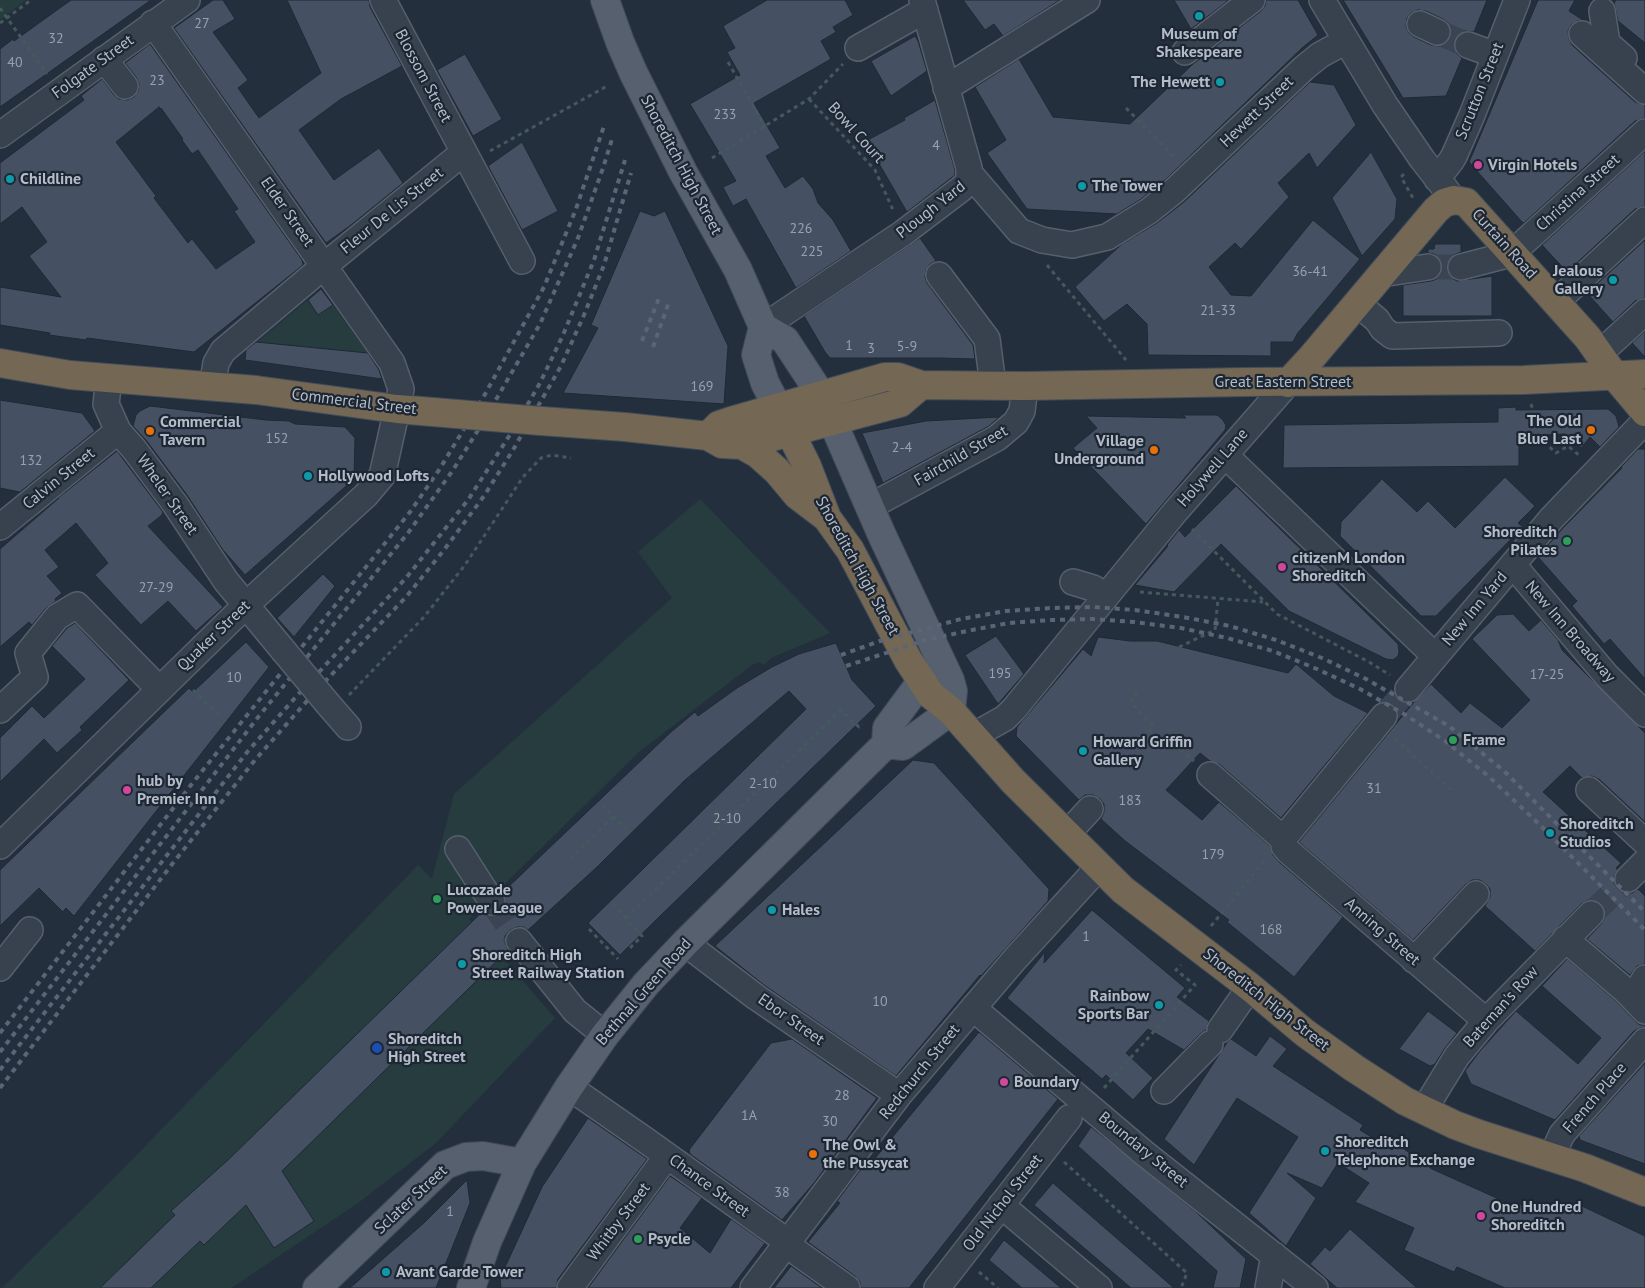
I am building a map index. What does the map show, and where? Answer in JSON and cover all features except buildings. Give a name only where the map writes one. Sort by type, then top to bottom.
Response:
[{"type":"highway","name":"Curtain Road","points":[[1454,200],[1466,202],[1588,338],[1606,365],[1645,412]]},
{"type":"highway","name":"Holywell Lane","points":[[1288,383],[1436,210],[1444,203],[1454,200]]},
{"type":"highway","name":"Commercial Street","points":[[0,363],[70,375],[265,391],[398,409],[625,427],[708,436],[722,444],[742,445],[821,395]]},
{"type":"highway","name":"Great Eastern Street","points":[[821,395],[885,377],[898,377],[922,385],[1025,386],[1523,380],[1606,365],[1645,374]]},
{"type":"highway","points":[[833,422],[876,408],[900,403],[922,385]]},
{"type":"highway","name":"Commercial Street","points":[[708,436],[719,425],[784,420],[833,422]]},
{"type":"highway","name":"Shoreditch High Street","points":[[784,420],[812,478],[827,518],[850,550],[921,682],[931,696],[951,711],[1013,781],[1122,890],[1250,987],[1305,1033],[1405,1101],[1479,1134],[1585,1168],[1645,1192]]},
{"type":"highway","points":[[742,445],[758,454],[777,471],[797,495],[827,518]]},
{"type":"main road","name":"Shoreditch High Street","points":[[605,0],[633,72],[683,172],[738,270],[763,327],[785,340],[821,395],[855,476],[871,506],[885,542],[950,680],[953,691],[951,711]]},
{"type":"main road","name":"Shoreditch High Street","points":[[763,327],[756,355],[765,383],[784,420]]},
{"type":"main road","points":[[921,682],[887,728],[886,744],[902,746],[951,711]]},
{"type":"main road","name":"Bethnal Green Road","points":[[471,1288],[487,1242],[522,1163],[568,1087],[605,1034],[646,984],[685,943],[886,744]]},
{"type":"main road","name":"Sclater Street","points":[[317,1288],[445,1165],[466,1157],[483,1156],[522,1163]]},
{"type":"street","name":"Folgate Street","points":[[0,135],[187,0]]},
{"type":"street","name":"Blossom Street","points":[[383,0],[522,261]]},
{"type":"street","points":[[952,98],[1087,0]]},
{"type":"street","points":[[1186,52],[1252,0]]},
{"type":"street","name":"Curtain Road","points":[[1322,0],[1385,105],[1454,200]]},
{"type":"street","name":"Scrutton Street","points":[[1437,179],[1451,162],[1472,115],[1517,0]]},
{"type":"street","points":[[858,48],[924,5],[952,98],[967,162]]},
{"type":"street","points":[[1602,12],[1607,43],[1645,76]]},
{"type":"street","name":"Elder Street","points":[[153,23],[392,363],[401,389],[398,409]]},
{"type":"street","points":[[1582,34],[1645,91]]},
{"type":"street","name":"Hewett Street","points":[[967,162],[1019,231],[1042,240],[1072,245],[1106,237],[1149,212],[1304,68],[1320,55],[1346,41]]},
{"type":"street","points":[[1468,44],[1495,55]]},
{"type":"street","points":[[104,59],[125,86]]},
{"type":"street","name":"Christina Street","points":[[1512,254],[1645,132]]},
{"type":"street","name":"Fleur De Lis Street","points":[[212,387],[216,363],[223,351],[464,152]]},
{"type":"street","name":"Plough Yard","points":[[763,327],[903,233],[961,189],[969,181],[967,162]]},
{"type":"street","points":[[1556,302],[1645,220]]},
{"type":"street","points":[[1462,267],[1512,254]]},
{"type":"street","points":[[1381,274],[1428,267]]},
{"type":"street","points":[[939,274],[987,339],[993,385]]},
{"type":"street","points":[[1357,303],[1392,336],[1499,333]]},
{"type":"street","points":[[1606,365],[1645,312]]},
{"type":"street","name":"Wheler Street","points":[[109,379],[106,404],[118,431],[175,504],[226,581],[337,714]]},
{"type":"street","name":"Holywell Lane","points":[[974,736],[1005,718],[1014,709],[1175,512],[1288,383]]},
{"type":"street","name":"Fairchild Street","points":[[871,506],[997,438],[1016,422],[1022,411],[1025,386]]},
{"type":"street","name":"Quaker Street","points":[[0,846],[246,605],[366,495],[382,476],[398,409]]},
{"type":"street","name":"New Inn Yard","points":[[1409,688],[1551,519],[1645,421]]},
{"type":"street","name":"Calvin Street","points":[[0,527],[118,431]]},
{"type":"street","points":[[1225,455],[1435,656]]},
{"type":"street","name":"New Inn Broadway","points":[[1513,565],[1607,676],[1636,706]]},
{"type":"street","points":[[1073,582],[1092,588],[1106,596]]},
{"type":"street","points":[[0,710],[35,677],[28,653],[57,617],[77,605],[159,689]]},
{"type":"street","points":[[1280,836],[1384,716]]},
{"type":"street","name":"Anning Street","points":[[1210,775],[1280,836],[1288,851],[1486,1021]]},
{"type":"street","points":[[1589,790],[1645,842]]},
{"type":"street","points":[[1067,834],[1090,809]]},
{"type":"street","points":[[458,849],[492,902]]},
{"type":"street","name":"Redchurch Street","points":[[753,1288],[899,1095],[1015,959],[1099,866]]},
{"type":"street","points":[[1414,960],[1476,894]]},
{"type":"street","name":"Bateman's Row","points":[[1424,1110],[1458,1056],[1486,1021],[1591,914]]},
{"type":"street","points":[[0,968],[30,930]]},
{"type":"street","points":[[1565,939],[1635,985],[1645,1010]]},
{"type":"street","points":[[519,941],[575,1011],[605,1034]]},
{"type":"street","name":"Ebor Street","points":[[685,943],[756,997],[899,1095]]},
{"type":"street","points":[[1164,1091],[1215,1037],[1250,987]]},
{"type":"street","name":"Boundary Street","points":[[973,1008],[1080,1112],[1144,1153],[1315,1288]]},
{"type":"street","name":"French Place","points":[[1551,1158],[1562,1134],[1645,1041]]},
{"type":"street","name":"Chance Street","points":[[568,1087],[778,1235],[787,1244],[847,1288]]},
{"type":"street","name":"Old Nichol Street","points":[[937,1288],[1046,1147],[1080,1112]]},
{"type":"street","name":"Whitby Street","points":[[570,1288],[667,1156]]},
{"type":"street","points":[[1001,1205],[1099,1288]]},
{"type":"street","points":[[1268,1288],[1274,1255]]},
{"type":"path","points":[[0,24],[31,0]]},
{"type":"path","points":[[0,8],[59,91]]},
{"type":"path","points":[[809,100],[858,48]]},
{"type":"path","points":[[728,62],[765,127]]},
{"type":"path","points":[[464,152],[481,156],[609,84]]},
{"type":"path","name":"Bowl Court","points":[[712,158],[809,100],[875,170],[903,233]]},
{"type":"path","points":[[1126,108],[1183,182]]},
{"type":"path","points":[[1407,172],[1401,177],[1413,196]]},
{"type":"path","points":[[1044,262],[1145,384]]},
{"type":"path","points":[[1523,380],[1543,441],[1556,453],[1568,446],[1596,471]]},
{"type":"path","points":[[337,714],[430,609],[465,565],[523,477],[541,458],[552,455],[571,458]]},
{"type":"path","points":[[1190,526],[1277,614],[1369,662],[1409,688]]},
{"type":"path","points":[[1132,591],[1264,602]]},
{"type":"path","points":[[1179,647],[1214,630],[1218,599]]},
{"type":"path","points":[[188,685],[221,717]]},
{"type":"path","points":[[1137,692],[1131,703],[1154,726],[1144,741]]},
{"type":"path","points":[[626,918],[841,710],[859,727]]},
{"type":"path","points":[[1397,741],[1452,791]]},
{"type":"path","points":[[602,805],[626,829]]},
{"type":"path","points":[[570,859],[614,816]]},
{"type":"path","points":[[1211,927],[1275,848],[1273,840],[1280,836]]},
{"type":"path","points":[[613,904],[642,936],[629,948]]},
{"type":"path","points":[[589,929],[618,959]]},
{"type":"path","points":[[1080,1112],[1195,985],[1176,970],[1181,965]]},
{"type":"path","points":[[1046,1147],[1187,1274],[1181,1288]]},
{"type":"green space","points":[[0,0],[26,0],[0,20]]},
{"type":"green space","points":[[308,300],[318,315],[333,305],[368,353],[257,342]]},
{"type":"green space","name":"Lucozade Power League","points":[[700,499],[830,633],[771,658],[763,665],[760,662],[752,665],[639,752],[469,919],[555,1018],[436,1143],[358,1203],[231,1288],[2,1288],[121,1171],[418,865],[432,879],[454,794],[672,598],[638,552]]},
{"type":"tunnel","points":[[1437,32],[1468,45]]},
{"type":"tunnel","points":[[1428,267],[1461,267]]},
{"type":"tunnel","points":[[1384,716],[1408,689]]},
{"type":"tunnel","points":[[1591,914],[1628,879]]},
{"type":"tunnel","points":[[492,902],[519,941]]},
{"type":"railway","points":[[0,1033],[191,785],[410,512],[439,470],[484,396],[544,287],[576,209],[604,126]]},
{"type":"railway","points":[[0,1052],[259,716],[408,533],[453,470],[540,324],[578,238],[612,139]]},
{"type":"railway","points":[[0,1070],[248,751],[406,578],[468,500],[513,430],[540,383],[563,335],[594,260],[625,160]]},
{"type":"railway","points":[[0,1088],[173,863],[255,760],[314,693],[406,597],[484,496],[513,450],[561,366],[604,265],[631,173]]},
{"type":"railway","points":[[642,341],[659,298]]},
{"type":"railway","points":[[653,347],[669,302]]},
{"type":"railway","points":[[841,655],[880,641],[961,619],[1006,611],[1051,608],[1093,607],[1135,610],[1230,626],[1276,640],[1322,658],[1366,679],[1449,726],[1504,771],[1645,912]]},
{"type":"railway","points":[[846,666],[926,640],[1009,623],[1051,620],[1093,619],[1181,628],[1273,651],[1360,689],[1404,714],[1445,741],[1487,775],[1538,823],[1645,930]]},
{"type":"place","name":"Museum of Shakespeare","points":[[1199,16]]},
{"type":"place","name":"The Hewett","points":[[1220,82]]},
{"type":"place","name":"Virgin Hotels","points":[[1478,165]]},
{"type":"place","name":"Childline","points":[[10,179]]},
{"type":"place","name":"The Tower","points":[[1082,186]]},
{"type":"place","name":"Jealous Gallery","points":[[1613,280]]},
{"type":"place","name":"The Old Blue Last","points":[[1591,430]]},
{"type":"place","name":"Commercial Tavern","points":[[150,431]]},
{"type":"place","name":"Village Underground","points":[[1154,450]]},
{"type":"place","name":"Hollywood Lofts","points":[[308,476]]},
{"type":"place","name":"Shoreditch Pilates","points":[[1567,541]]},
{"type":"place","name":"citizenM London Shoreditch","points":[[1282,567]]},
{"type":"place","name":"Frame","points":[[1453,740]]},
{"type":"place","name":"Howard Griffin Gallery","points":[[1083,751]]},
{"type":"place","name":"hub by Premier Inn","points":[[127,790]]},
{"type":"place","name":"Shoreditch Studios","points":[[1550,833]]},
{"type":"place","name":"Lucozade Power League","points":[[437,899]]},
{"type":"place","name":"Hales","points":[[772,910]]},
{"type":"place","name":"Shoreditch High Street Railway Station","points":[[462,964]]},
{"type":"place","name":"Rainbow Sports Bar","points":[[1159,1005]]},
{"type":"place","name":"Shoreditch High Street","points":[[377,1048]]},
{"type":"place","name":"Boundary","points":[[1004,1082]]},
{"type":"place","name":"Shoreditch Telephone Exchange","points":[[1325,1151]]},
{"type":"place","name":"The Owl & the Pussycat","points":[[813,1154]]},
{"type":"place","name":"One Hundred Shoreditch","points":[[1481,1216]]},
{"type":"place","name":"Psycle","points":[[638,1239]]},
{"type":"place","name":"Avant Garde Tower","points":[[386,1272]]}]
